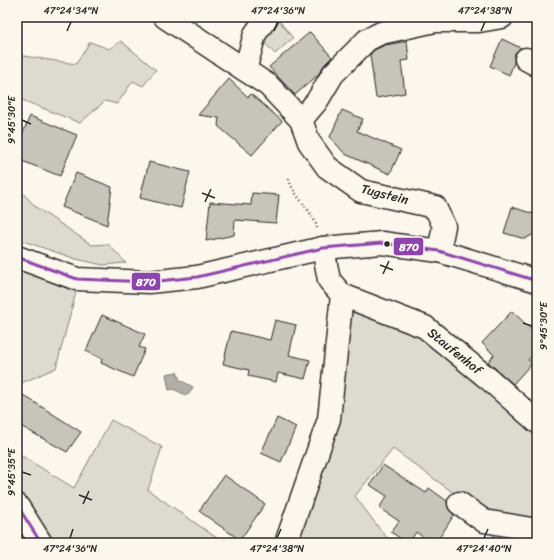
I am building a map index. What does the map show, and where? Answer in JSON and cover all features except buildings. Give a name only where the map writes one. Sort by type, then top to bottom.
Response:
[{"type":"street","name":"Tugstein","points":[[165,17],[268,85],[301,120],[309,142],[328,167],[361,191],[435,207],[444,226],[439,251]]},
{"type":"street","points":[[245,70],[255,34],[267,17]]},
{"type":"street","points":[[301,120],[317,101],[333,74],[367,40],[381,33],[435,21],[479,21],[502,17]]},
{"type":"street","points":[[17,257],[77,279],[149,282],[197,276],[320,238],[382,243],[439,251],[537,281]]},
{"type":"street","name":"Staufenhof","points":[[320,238],[329,280],[342,295],[425,327],[490,380],[537,422]]},
{"type":"street","points":[[286,543],[329,419],[342,295]]},
{"type":"street","points":[[459,503],[484,522],[537,530]]},
{"type":"street","points":[[17,505],[41,543]]},
{"type":"path","points":[[289,179],[291,187],[315,221],[320,238]]},
{"type":"shaded area","points":[[276,17],[293,38],[275,54],[262,40]]},
{"type":"shaded area","points":[[121,41],[156,70],[143,86],[133,81],[117,104],[105,101],[80,123],[17,98],[17,55],[76,64],[90,42],[109,49]]},
{"type":"shaded area","points":[[17,187],[37,208],[92,245],[108,244],[126,263],[103,265],[76,259],[17,239]]},
{"type":"shaded area","points":[[17,269],[76,292],[56,368],[17,385]]},
{"type":"shaded area","points":[[349,305],[401,323],[437,346],[537,436],[537,524],[480,512],[393,449],[355,496],[381,531],[392,543],[292,543]]},
{"type":"shaded area","points":[[177,372],[180,380],[193,387],[189,394],[186,395],[173,389],[169,390],[166,374]]},
{"type":"shaded area","points":[[111,420],[162,447],[148,490],[224,543],[17,543],[17,519],[30,508],[17,487],[17,453],[74,488]]},
{"type":"shaded area","points":[[496,528],[537,535],[537,543],[491,543]]},
{"type":"transit line","name":"870","points":[[17,257],[77,279],[149,282],[197,277],[323,248],[382,243],[439,251],[537,281]]},
{"type":"transit line","name":"870","points":[[17,505],[41,543]]}]
